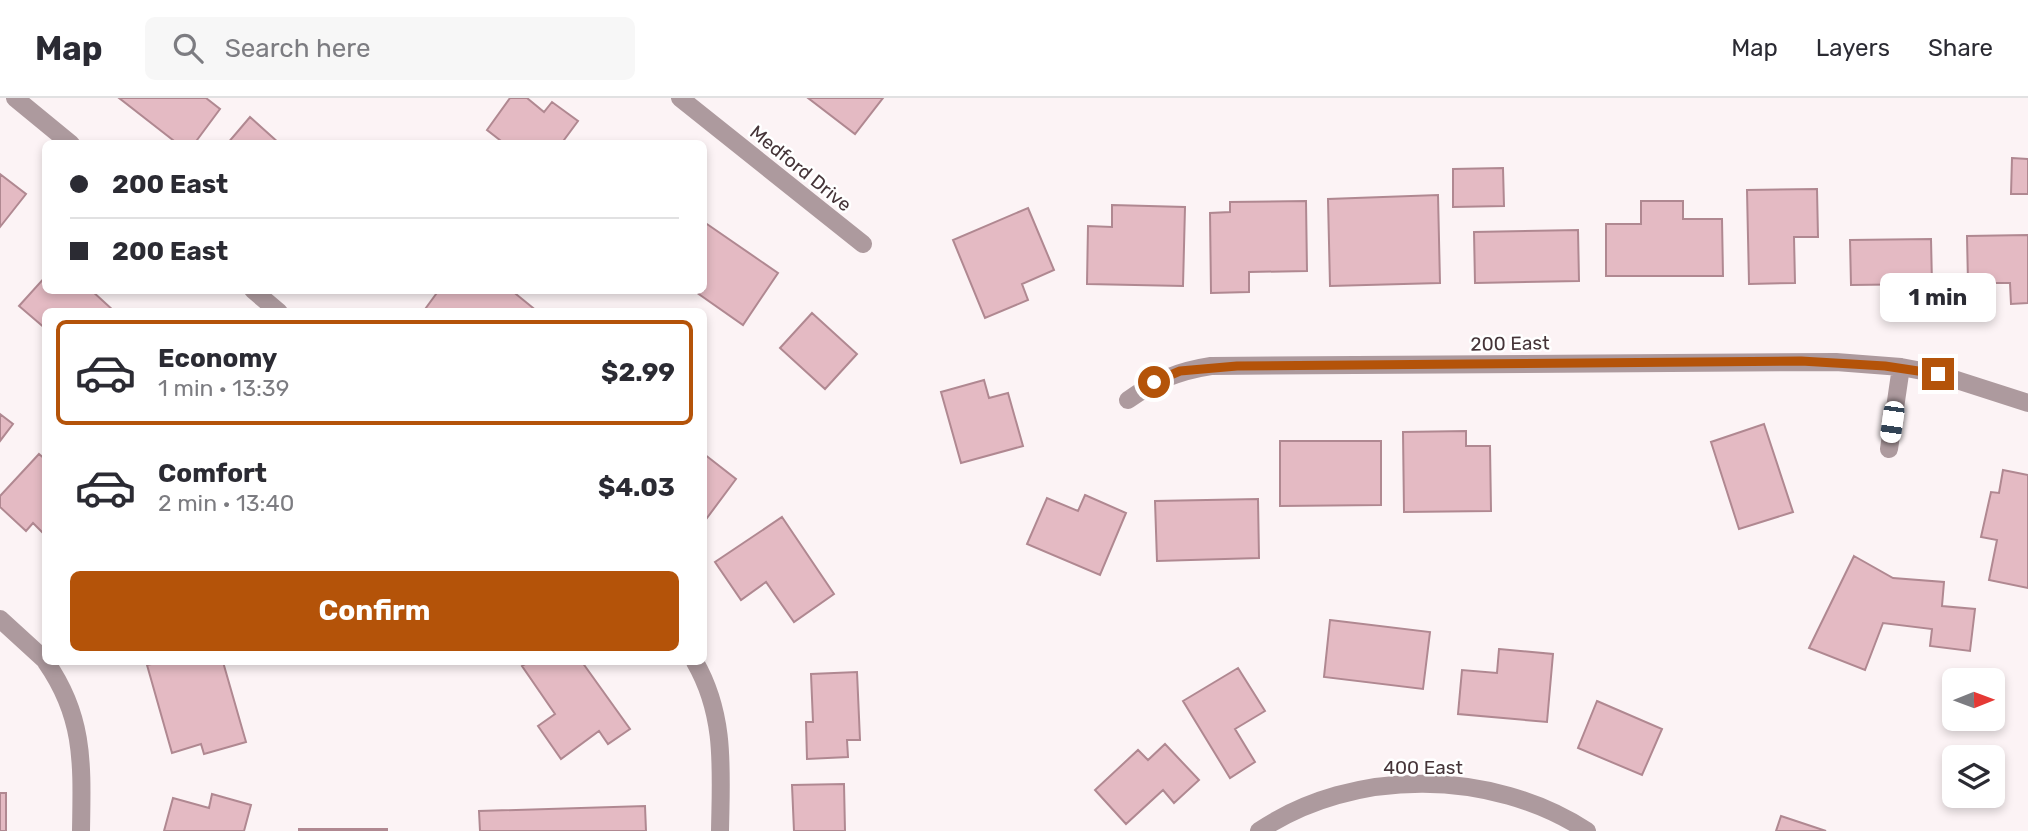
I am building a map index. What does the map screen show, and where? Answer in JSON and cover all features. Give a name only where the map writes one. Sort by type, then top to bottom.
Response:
[{"type":"street","points":[[15,98],[66,140]]},
{"type":"street","name":"Medford Drive","points":[[680,98],[863,244]]},
{"type":"street","points":[[258,294],[274,308]]},
{"type":"street","name":"200 East","points":[[1128,400],[1154,382],[1180,371],[1210,366],[1801,361],[1900,367],[1969,382],[2028,402]]},
{"type":"street","points":[[1889,449],[1900,367]]},
{"type":"street","points":[[0,619],[42,657]]},
{"type":"street","points":[[48,665],[67,698],[81,746],[81,831]]},
{"type":"street","points":[[696,665],[714,701],[719,723],[722,746],[720,831]]},
{"type":"street","name":"400 East","points":[[1259,831],[1298,811],[1363,790],[1441,784],[1512,796],[1544,807],[1587,831]]},
{"type":"building","points":[[119,98],[206,98],[220,109],[197,140],[173,140]]},
{"type":"building","points":[[510,98],[527,98],[544,112],[552,102],[578,121],[564,140],[500,140],[487,130]]},
{"type":"building","points":[[808,98],[883,98],[855,134]]},
{"type":"building","points":[[250,117],[276,140],[230,140]]},
{"type":"building","points":[[2012,158],[2028,159],[2028,194],[2011,194]]},
{"type":"building","points":[[1503,168],[1504,206],[1453,207],[1453,169]]},
{"type":"building","points":[[0,174],[26,194],[0,227]]},
{"type":"building","points":[[1817,189],[1818,237],[1794,237],[1795,283],[1749,284],[1747,190]]},
{"type":"building","points":[[1438,195],[1440,283],[1330,286],[1328,199]]},
{"type":"building","points":[[1306,201],[1307,271],[1249,272],[1249,292],[1211,293],[1210,213],[1230,212],[1230,202]]},
{"type":"building","points":[[1641,201],[1683,201],[1683,219],[1722,219],[1723,276],[1606,276],[1606,224],[1641,224]]},
{"type":"building","points":[[1112,205],[1185,207],[1183,286],[1087,284],[1088,226],[1112,227]]},
{"type":"building","points":[[1028,208],[1054,270],[1022,284],[1028,300],[985,318],[953,240]]},
{"type":"building","points":[[707,224],[778,273],[743,325],[699,294],[707,294]]},
{"type":"building","points":[[1578,230],[1579,281],[1475,283],[1474,232]]},
{"type":"building","points":[[2028,235],[2028,303],[2011,304],[2010,283],[1968,283],[1967,236]]},
{"type":"building","points":[[1931,239],[1932,284],[1851,285],[1850,240]]},
{"type":"building","points":[[42,280],[42,294],[95,294],[111,308],[42,308],[42,326],[19,306]]},
{"type":"building","points":[[436,294],[516,294],[533,308],[426,308]]},
{"type":"building","points":[[812,313],[857,354],[825,389],[780,348]]},
{"type":"building","points":[[984,380],[989,398],[1008,393],[1023,446],[961,463],[941,392]]},
{"type":"building","points":[[0,414],[13,424],[0,441]]},
{"type":"building","points":[[1764,424],[1793,512],[1739,529],[1711,442]]},
{"type":"building","points":[[1466,431],[1466,446],[1490,446],[1491,511],[1404,512],[1403,432]]},
{"type":"building","points":[[1280,441],[1381,441],[1381,505],[1280,506]]},
{"type":"building","points":[[39,454],[42,457],[42,532],[33,523],[26,531],[0,507],[0,496]]},
{"type":"building","points":[[707,456],[736,479],[707,518]]},
{"type":"building","points":[[2003,470],[2028,475],[2028,588],[1989,580],[1997,540],[1981,537],[1991,492],[1999,493]]},
{"type":"building","points":[[1085,495],[1126,513],[1100,575],[1027,544],[1047,498],[1078,511]]},
{"type":"building","points":[[1258,499],[1259,558],[1157,561],[1155,501]]},
{"type":"building","points":[[782,517],[834,594],[794,622],[766,582],[741,600],[715,562]]},
{"type":"building","points":[[1854,556],[1893,578],[1944,582],[1942,606],[1975,609],[1970,651],[1930,646],[1932,629],[1883,623],[1865,670],[1809,648]]},
{"type":"building","points":[[1330,620],[1430,632],[1423,689],[1324,677]]},
{"type":"building","points":[[1499,649],[1553,654],[1547,722],[1458,714],[1462,670],[1497,673]]},
{"type":"building","points":[[147,665],[224,665],[246,742],[204,754],[201,744],[172,753]]},
{"type":"building","points":[[584,665],[630,729],[608,744],[599,731],[561,759],[538,726],[555,714],[522,666]]},
{"type":"building","points":[[1238,668],[1265,711],[1235,729],[1255,762],[1230,778],[1183,701]]},
{"type":"building","points":[[857,672],[860,740],[847,740],[848,757],[807,759],[806,722],[813,722],[811,674]]},
{"type":"building","points":[[1597,701],[1662,729],[1642,775],[1578,748]]},
{"type":"building","points":[[1165,744],[1199,780],[1174,803],[1163,790],[1126,824],[1095,790],[1138,750],[1148,760]]},
{"type":"building","points":[[844,784],[845,831],[794,831],[792,785]]},
{"type":"building","points":[[0,793],[6,793],[6,831],[0,831]]},
{"type":"building","points":[[212,794],[251,805],[244,831],[164,831],[173,798],[209,808]]},
{"type":"building","points":[[645,806],[646,831],[480,831],[479,811]]},
{"type":"building","points":[[1781,816],[1826,831],[1776,831]]},
{"type":"building","points":[[387,829],[387,831],[299,831]]},
{"type":"route","points":[[1154,382],[1180,371],[1210,366],[1801,361],[1900,367],[1938,374]]}]
